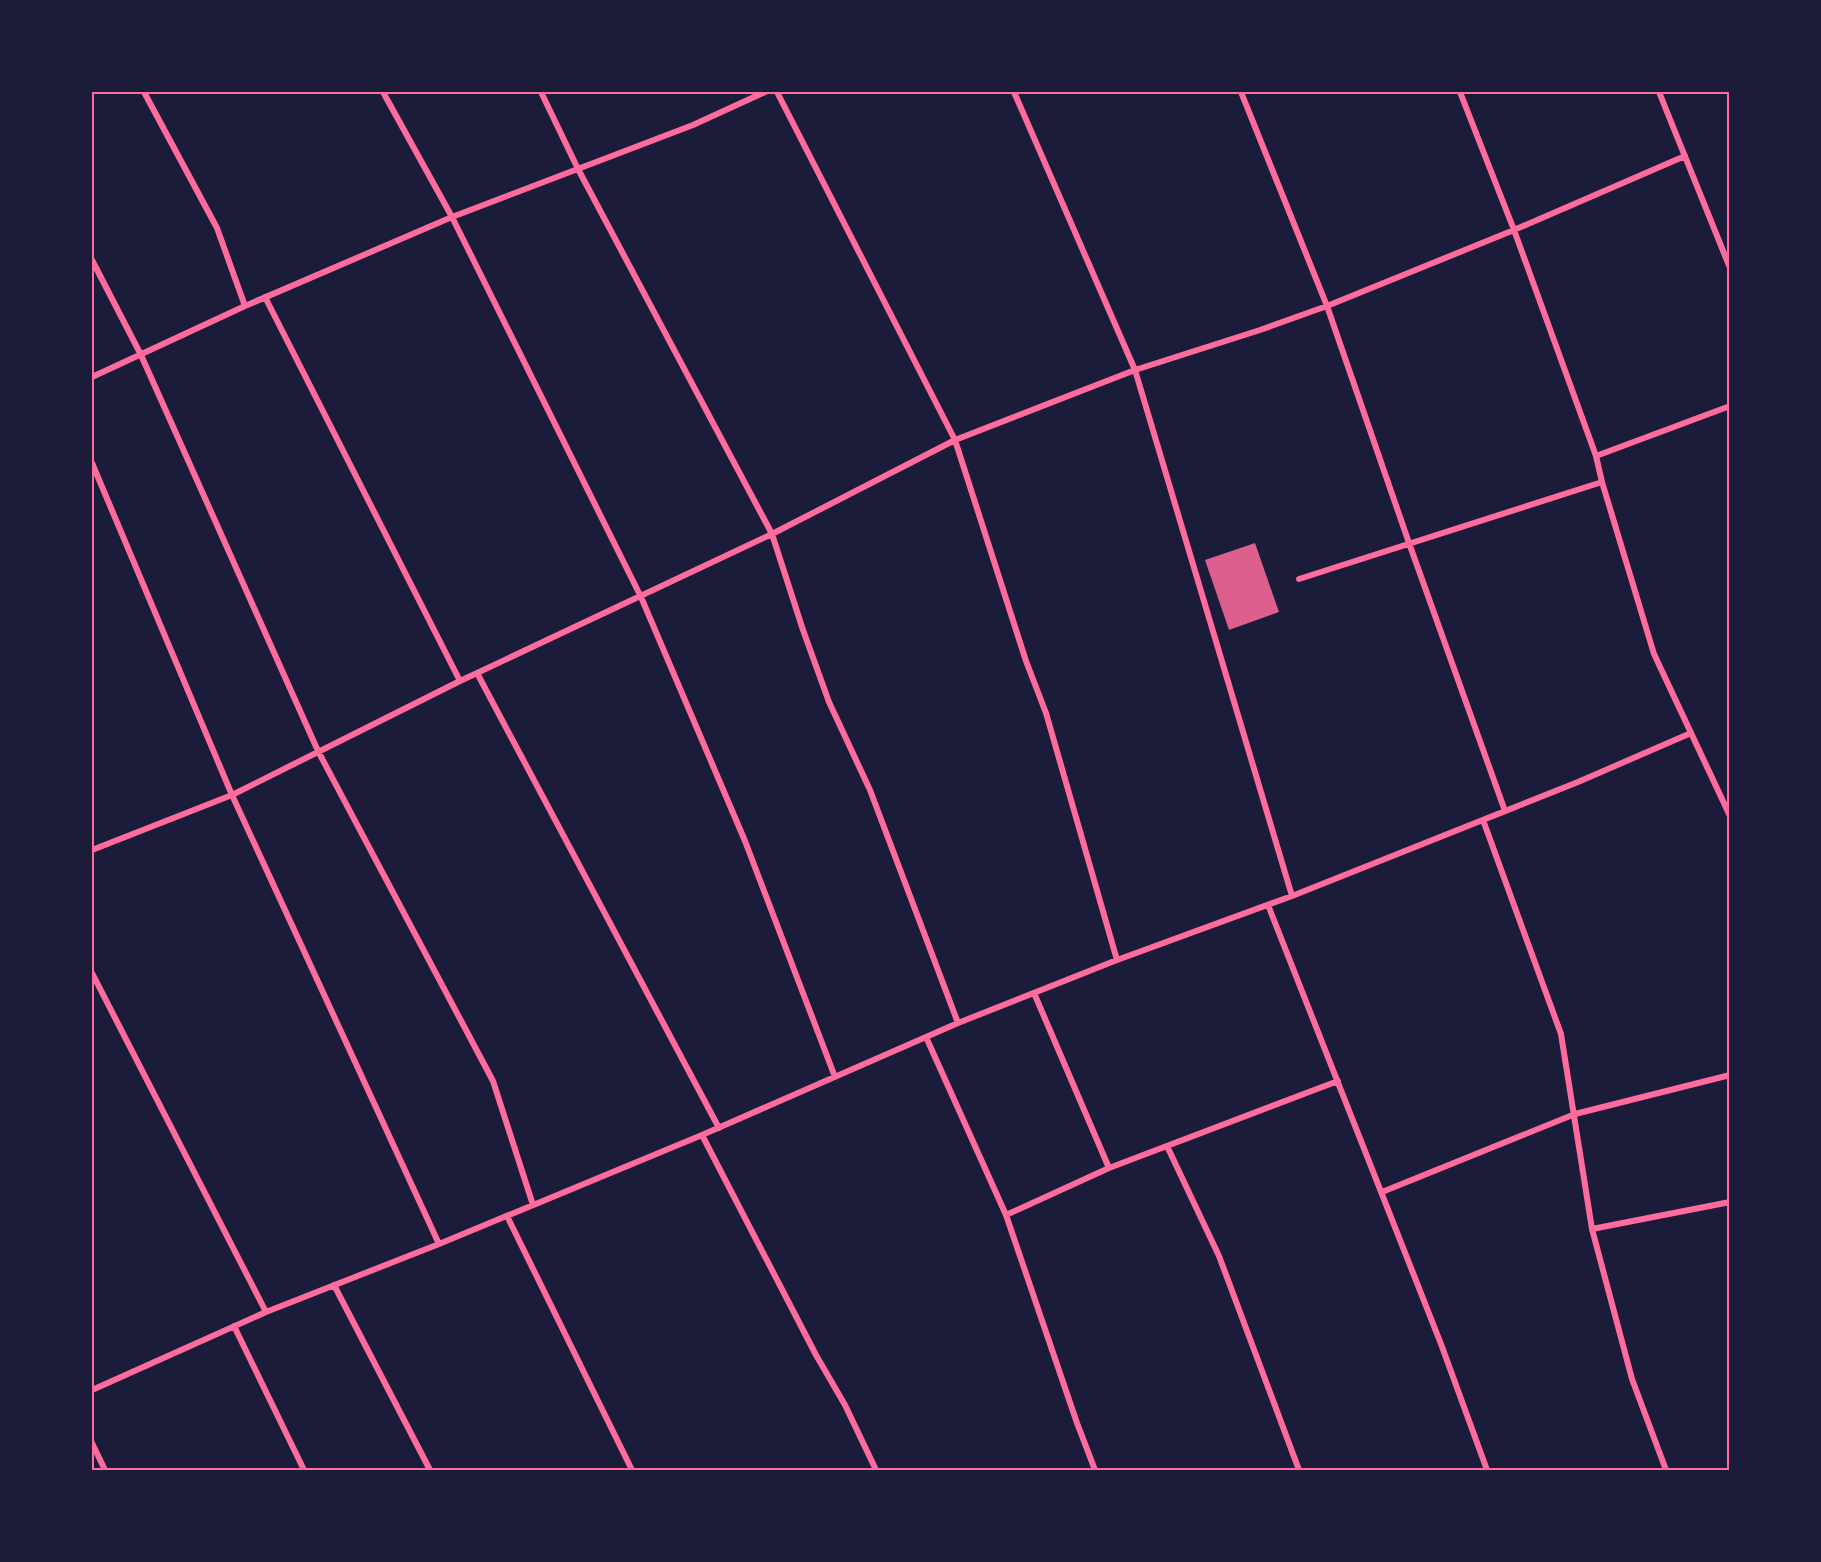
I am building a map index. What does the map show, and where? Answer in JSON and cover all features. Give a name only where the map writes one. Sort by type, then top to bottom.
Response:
[{"type":"street","points":[[144,92],[217,228],[245,306]]},
{"type":"street","points":[[383,92],[452,217],[641,597],[741,830],[835,1077]]},
{"type":"street","points":[[541,92],[578,169],[772,534],[829,702],[870,790],[958,1023]]},
{"type":"street","points":[[92,377],[265,297],[452,217],[693,125],[765,92]]},
{"type":"street","points":[[777,92],[955,440],[1026,661],[1046,713],[1117,960]]},
{"type":"street","points":[[1014,92],[1135,370],[1292,896]]},
{"type":"street","points":[[1241,92],[1328,306],[1409,543],[1505,811]]},
{"type":"street","points":[[1460,92],[1514,230],[1596,456],[1653,654],[1730,816]]},
{"type":"street","points":[[1659,92],[1730,268]]},
{"type":"street","points":[[92,850],[232,795],[460,681],[772,534],[955,440],[1135,370],[1328,306],[1514,230],[1685,156]]},
{"type":"street","points":[[92,260],[141,355],[318,751],[493,1081],[533,1204]]},
{"type":"street","points":[[265,297],[460,681]]},
{"type":"street","points":[[1596,456],[1730,406]]},
{"type":"street","points":[[92,463],[232,795],[439,1244]]},
{"type":"street","points":[[1299,579],[1602,482]]},
{"type":"street","points":[[477,673],[719,1128]]},
{"type":"street","points":[[92,1390],[266,1312],[439,1244],[719,1128],[958,1023],[1117,960],[1292,896],[1690,734]]},
{"type":"street","points":[[1483,820],[1561,1034],[1592,1229],[1632,1379],[1666,1470]]},
{"type":"street","points":[[1268,905],[1441,1344],[1486,1470]]},
{"type":"street","points":[[92,973],[266,1312]]},
{"type":"street","points":[[1034,993],[1109,1168]]},
{"type":"street","points":[[926,1037],[1006,1215],[1095,1470]]},
{"type":"street","points":[[1382,1192],[1575,1114],[1730,1075]]},
{"type":"street","points":[[1006,1215],[1109,1168],[1338,1081]]},
{"type":"street","points":[[702,1135],[816,1355],[845,1405],[876,1470]]},
{"type":"street","points":[[1167,1146],[1219,1256],[1299,1470]]},
{"type":"street","points":[[1592,1229],[1730,1202]]},
{"type":"street","points":[[507,1216],[632,1470]]},
{"type":"street","points":[[334,1285],[430,1470]]},
{"type":"street","points":[[234,1326],[304,1470]]},
{"type":"street","points":[[92,1443],[105,1470]]},
{"type":"building","points":[[1255,543],[1279,612],[1229,630],[1205,560]]}]
